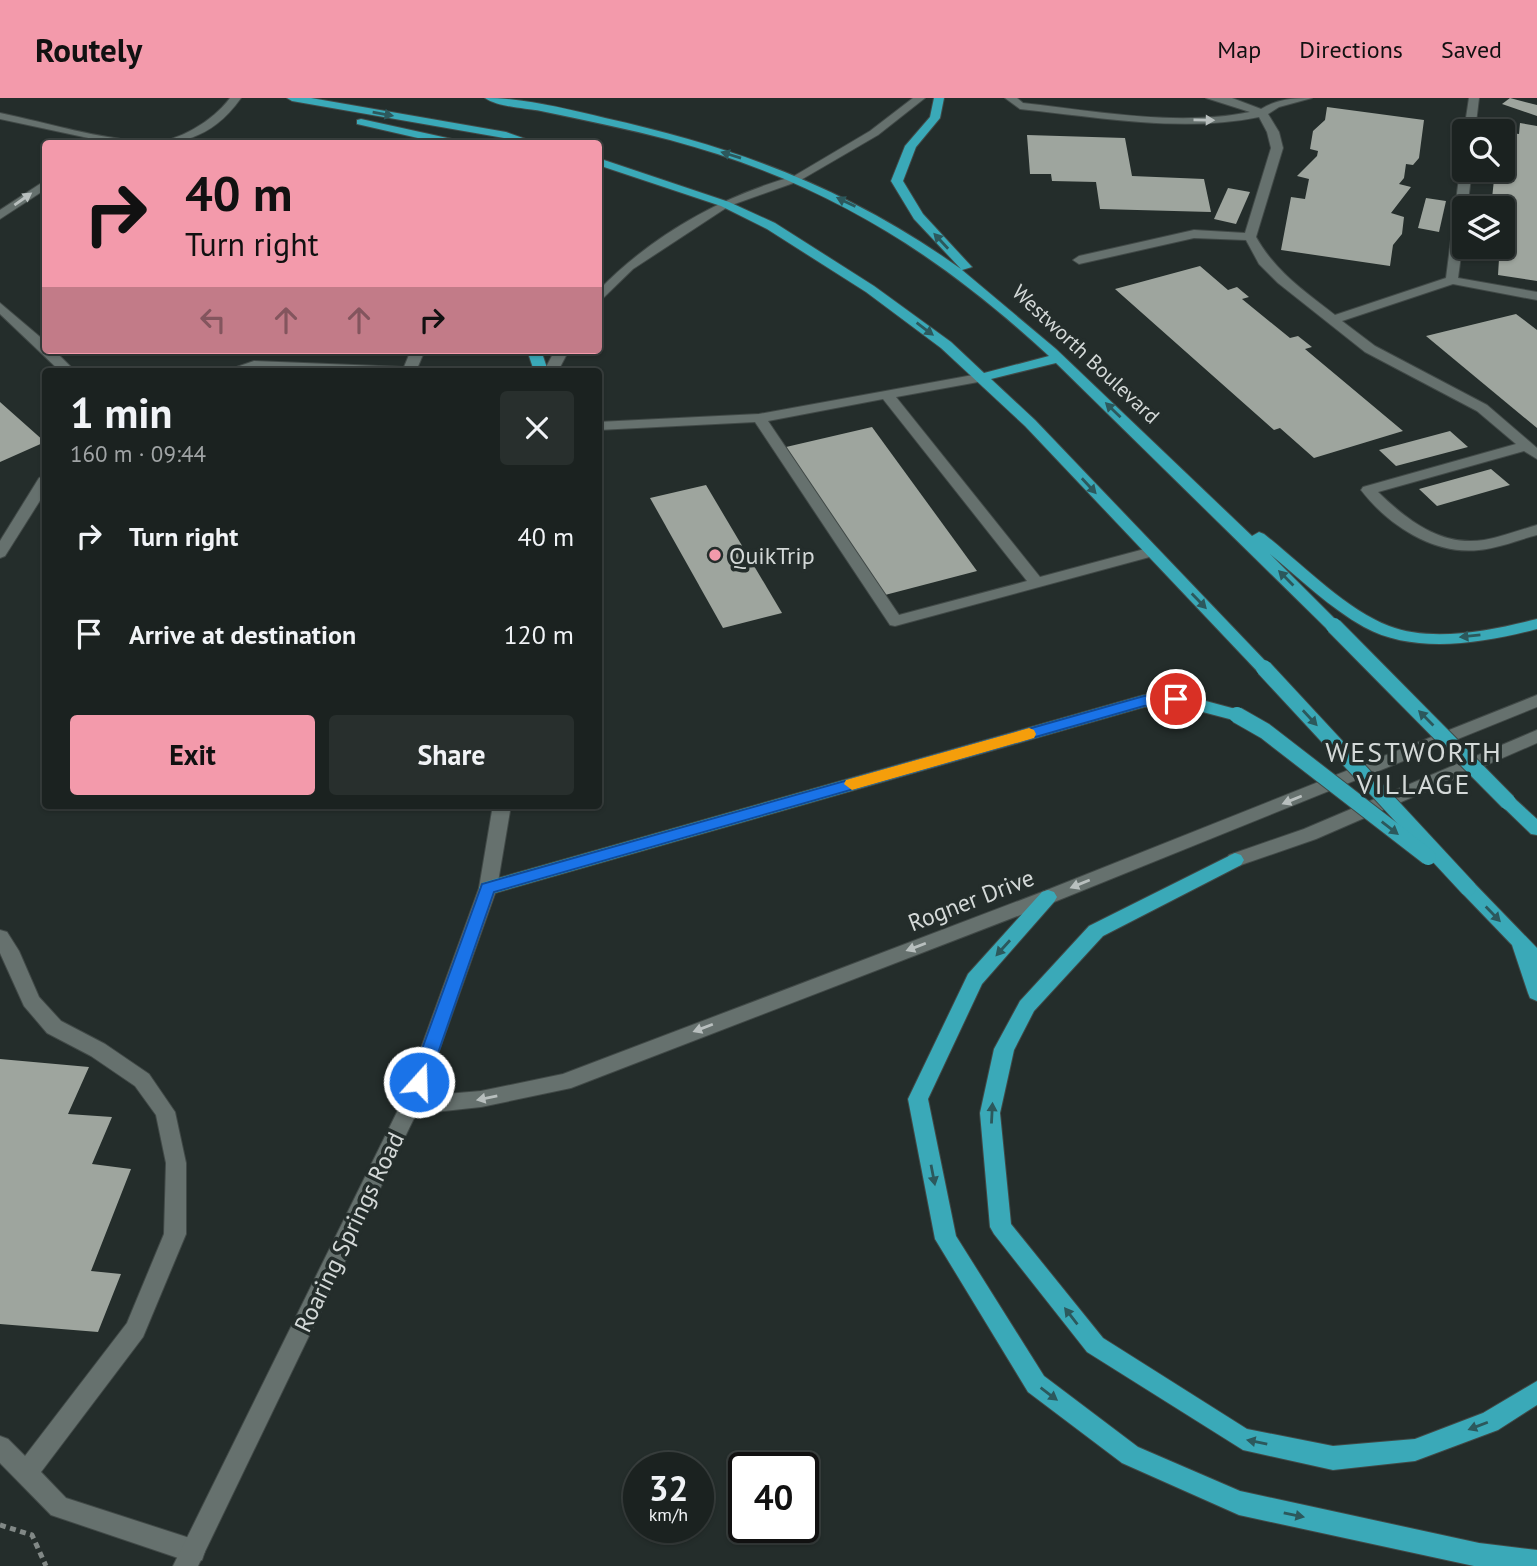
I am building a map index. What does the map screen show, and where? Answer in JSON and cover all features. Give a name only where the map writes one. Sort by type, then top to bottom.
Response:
[{"type":"main road","points":[[277,98],[300,109],[443,140]]},
{"type":"main road","points":[[292,98],[522,140]]},
{"type":"main road","name":"Westworth Boulevard","points":[[490,98],[636,126],[755,162],[852,205],[890,226],[960,272],[1058,358],[1199,490],[1537,830]]},
{"type":"main road","points":[[939,98],[935,118],[911,146],[897,181],[918,216],[1004,309]]},
{"type":"main road","points":[[602,162],[725,204],[771,226],[820,256],[936,337],[984,377],[1264,668],[1537,960]]},
{"type":"main road","points":[[984,377],[1058,358]]},
{"type":"main road","points":[[1199,490],[1370,624],[1406,635],[1458,638],[1511,632],[1537,624]]},
{"type":"main road","points":[[488,888],[1144,701],[1176,699],[1237,715],[1265,731],[1468,888]]},
{"type":"main road","points":[[1235,860],[1096,932],[1027,1006],[1004,1049],[990,1113],[1001,1227],[1095,1345],[1243,1439],[1333,1458],[1415,1450],[1490,1422],[1537,1392]]},
{"type":"main road","points":[[1048,897],[975,979],[918,1099],[946,1239],[1036,1384],[1130,1455],[1238,1503],[1479,1555],[1537,1562]]},
{"type":"main road","points":[[1518,941],[1537,993]]},
{"type":"street","points":[[172,140],[210,125],[227,111],[236,98]]},
{"type":"street","points":[[602,295],[629,266],[725,204],[795,179],[874,132],[920,98]]},
{"type":"street","points":[[1010,98],[1020,106],[1098,115],[1144,119],[1227,120],[1262,113],[1275,105],[1307,98]]},
{"type":"street","points":[[1098,115],[1104,98]]},
{"type":"street","points":[[1211,98],[1225,99],[1262,113],[1273,132],[1277,148],[1250,237],[1263,261],[1370,349],[1482,408],[1532,450]]},
{"type":"street","points":[[1471,119],[1474,98]]},
{"type":"street","points":[[0,116],[100,140]]},
{"type":"street","points":[[0,128],[15,119]]},
{"type":"street","points":[[1452,280],[1464,182]]},
{"type":"street","points":[[0,215],[42,186]]},
{"type":"street","points":[[1079,260],[1194,234],[1250,237]]},
{"type":"street","points":[[1332,320],[1452,280],[1537,296]]},
{"type":"street","points":[[0,307],[42,346]]},
{"type":"street","points":[[50,354],[65,368]]},
{"type":"street","points":[[243,368],[254,365],[331,368]]},
{"type":"street","points":[[602,426],[759,418],[984,377]]},
{"type":"street","points":[[887,395],[1037,583]]},
{"type":"street","points":[[759,418],[895,621],[1152,552]]},
{"type":"street","points":[[1532,450],[1368,490],[1397,519],[1424,536],[1451,544],[1476,546],[1537,530]]},
{"type":"street","points":[[0,553],[42,485]]},
{"type":"street","name":"Rogner Drive","points":[[410,1106],[481,1099],[564,1082],[1048,897],[1537,701]]},
{"type":"street","points":[[1235,860],[1310,834],[1537,736]]},
{"type":"street","name":"Roaring Springs Road","points":[[189,1558],[410,1106],[488,888],[501,809]]},
{"type":"street","points":[[0,937],[12,956],[31,1000],[54,1027],[98,1049],[142,1080],[165,1112],[176,1163],[175,1234],[135,1330],[26,1473]]},
{"type":"street","points":[[0,1447],[59,1507],[189,1558]]},
{"type":"path","points":[[0,1525],[32,1535],[46,1566]]},
{"type":"building","points":[[1510,98],[1537,105],[1537,116],[1502,104]]},
{"type":"building","points":[[1327,107],[1424,120],[1419,158],[1413,165],[1406,164],[1404,178],[1399,184],[1411,187],[1391,213],[1404,217],[1402,234],[1393,245],[1390,266],[1281,250],[1291,197],[1305,199],[1309,179],[1297,176],[1317,156],[1318,151],[1310,149],[1313,131],[1325,120]]},
{"type":"building","points":[[1520,123],[1537,126],[1537,281],[1498,275],[1499,259],[1515,259],[1515,196],[1492,196],[1494,182],[1515,182],[1515,134],[1519,134]]},
{"type":"building","points":[[1027,135],[1125,138],[1132,176],[1204,179],[1211,212],[1100,209],[1096,182],[1052,181],[1051,174],[1030,174]]},
{"type":"building","points":[[1228,188],[1250,192],[1236,224],[1214,219]]},
{"type":"building","points":[[1426,198],[1446,201],[1439,232],[1418,228]]},
{"type":"building","points":[[1200,266],[1228,290],[1237,287],[1249,297],[1242,299],[1290,338],[1298,336],[1312,347],[1305,349],[1403,431],[1314,458],[1280,428],[1274,430],[1115,289]]},
{"type":"building","points":[[1516,314],[1537,330],[1537,428],[1426,336]]},
{"type":"building","points":[[0,402],[42,439],[42,443],[0,462]]},
{"type":"building","name":"QuikTrip","points":[[872,427],[977,571],[885,595],[786,447]]},
{"type":"building","points":[[1450,431],[1468,447],[1396,466],[1379,450]]},
{"type":"building","points":[[1491,469],[1510,485],[1437,506],[1419,489]]},
{"type":"building","name":"QuikTrip","points":[[706,485],[782,613],[723,628],[650,498]]},
{"type":"building","points":[[0,1059],[89,1067],[68,1114],[112,1117],[92,1164],[131,1169],[91,1271],[121,1274],[98,1332],[0,1324]]},
{"type":"slow traffic","points":[[852,784],[1029,734]]},
{"type":"place","name":"QuikTrip","points":[[715,555]]},
{"type":"district","name":"WESTWORTH VILLAGE","points":[[1414,767]]},
{"type":"route","points":[[419,1082],[488,888],[1144,701],[1176,699]]}]
